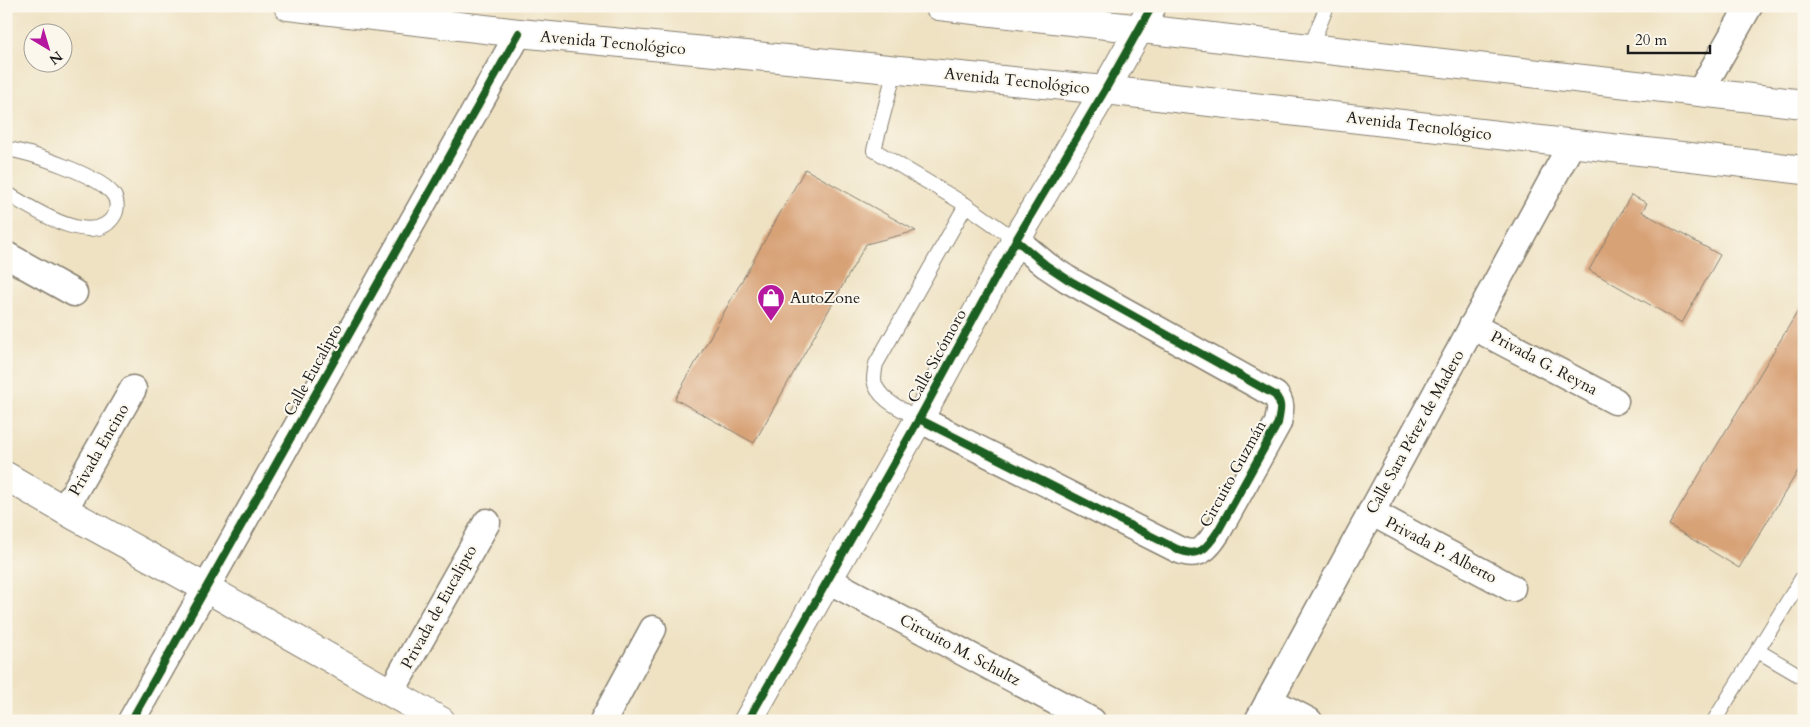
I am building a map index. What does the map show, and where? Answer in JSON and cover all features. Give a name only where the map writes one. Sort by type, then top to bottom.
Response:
[{"type":"main road","name":"Avenida Tecnológico","points":[[288,6],[519,34],[1105,90],[1804,170]]},
{"type":"main road","points":[[941,6],[1146,18],[1310,48],[1804,104]]},
{"type":"main road","name":"Calle Sicómoro","points":[[748,721],[919,419],[1016,240],[1146,18]]},
{"type":"main road","points":[[6,476],[441,721]]},
{"type":"street","points":[[1700,92],[1749,6]]},
{"type":"street","name":"Calle Eucalipto","points":[[131,721],[519,34]]},
{"type":"street","name":"Calle Sara Pérez de Madero","points":[[1263,711],[1572,143]]},
{"type":"street","name":"Circuito Guzmán","points":[[919,419],[1177,549],[1194,554],[1202,551],[1215,536],[1278,423],[1281,407],[1280,401],[1275,395],[1067,279],[1046,265],[1016,240]]},
{"type":"street","points":[[6,255],[74,293]]},
{"type":"street","name":"Privada G. Reyna","points":[[1472,326],[1615,401]]},
{"type":"street","name":"Privada Encino","points":[[64,510],[133,389]]},
{"type":"street","name":"Privada P. Alberto","points":[[1371,512],[1512,588]]},
{"type":"street","name":"Privada de Eucalipto","points":[[391,692],[486,522]]},
{"type":"street","name":"Circuito M. Schultz","points":[[828,580],[1092,721]]},
{"type":"street","points":[[603,721],[653,629]]},
{"type":"street","points":[[1263,711],[1309,721]]},
{"type":"lane","points":[[1310,48],[1327,6]]},
{"type":"lane","points":[[895,70],[874,150],[966,205],[1016,240]]},
{"type":"lane","points":[[6,149],[16,150],[98,181],[112,193],[116,201],[116,212],[112,219],[101,228],[85,230],[37,211],[6,193]]},
{"type":"lane","points":[[919,419],[888,401],[878,390],[874,380],[876,364],[966,205]]},
{"type":"lane","points":[[1714,721],[1804,575]]},
{"type":"lane","points":[[1758,651],[1804,678]]},
{"type":"building","name":"AutoZone","points":[[805,169],[916,231],[866,244],[754,443],[675,399]]},
{"type":"building","points":[[1631,195],[1647,203],[1642,212],[1720,255],[1682,323],[1589,270]]},
{"type":"building","points":[[1804,301],[1804,461],[1739,568],[1669,525]]},
{"type":"cycle path","points":[[748,721],[919,419],[1016,240],[1105,90],[1152,6]]},
{"type":"cycle path","points":[[131,721],[519,33]]},
{"type":"cycle path","points":[[919,419],[1177,549],[1191,553],[1202,550],[1214,537],[1278,423],[1280,405],[1275,395],[1067,279],[1046,265],[1016,240]]},
{"type":"place","name":"AutoZone","points":[[771,322]]}]
